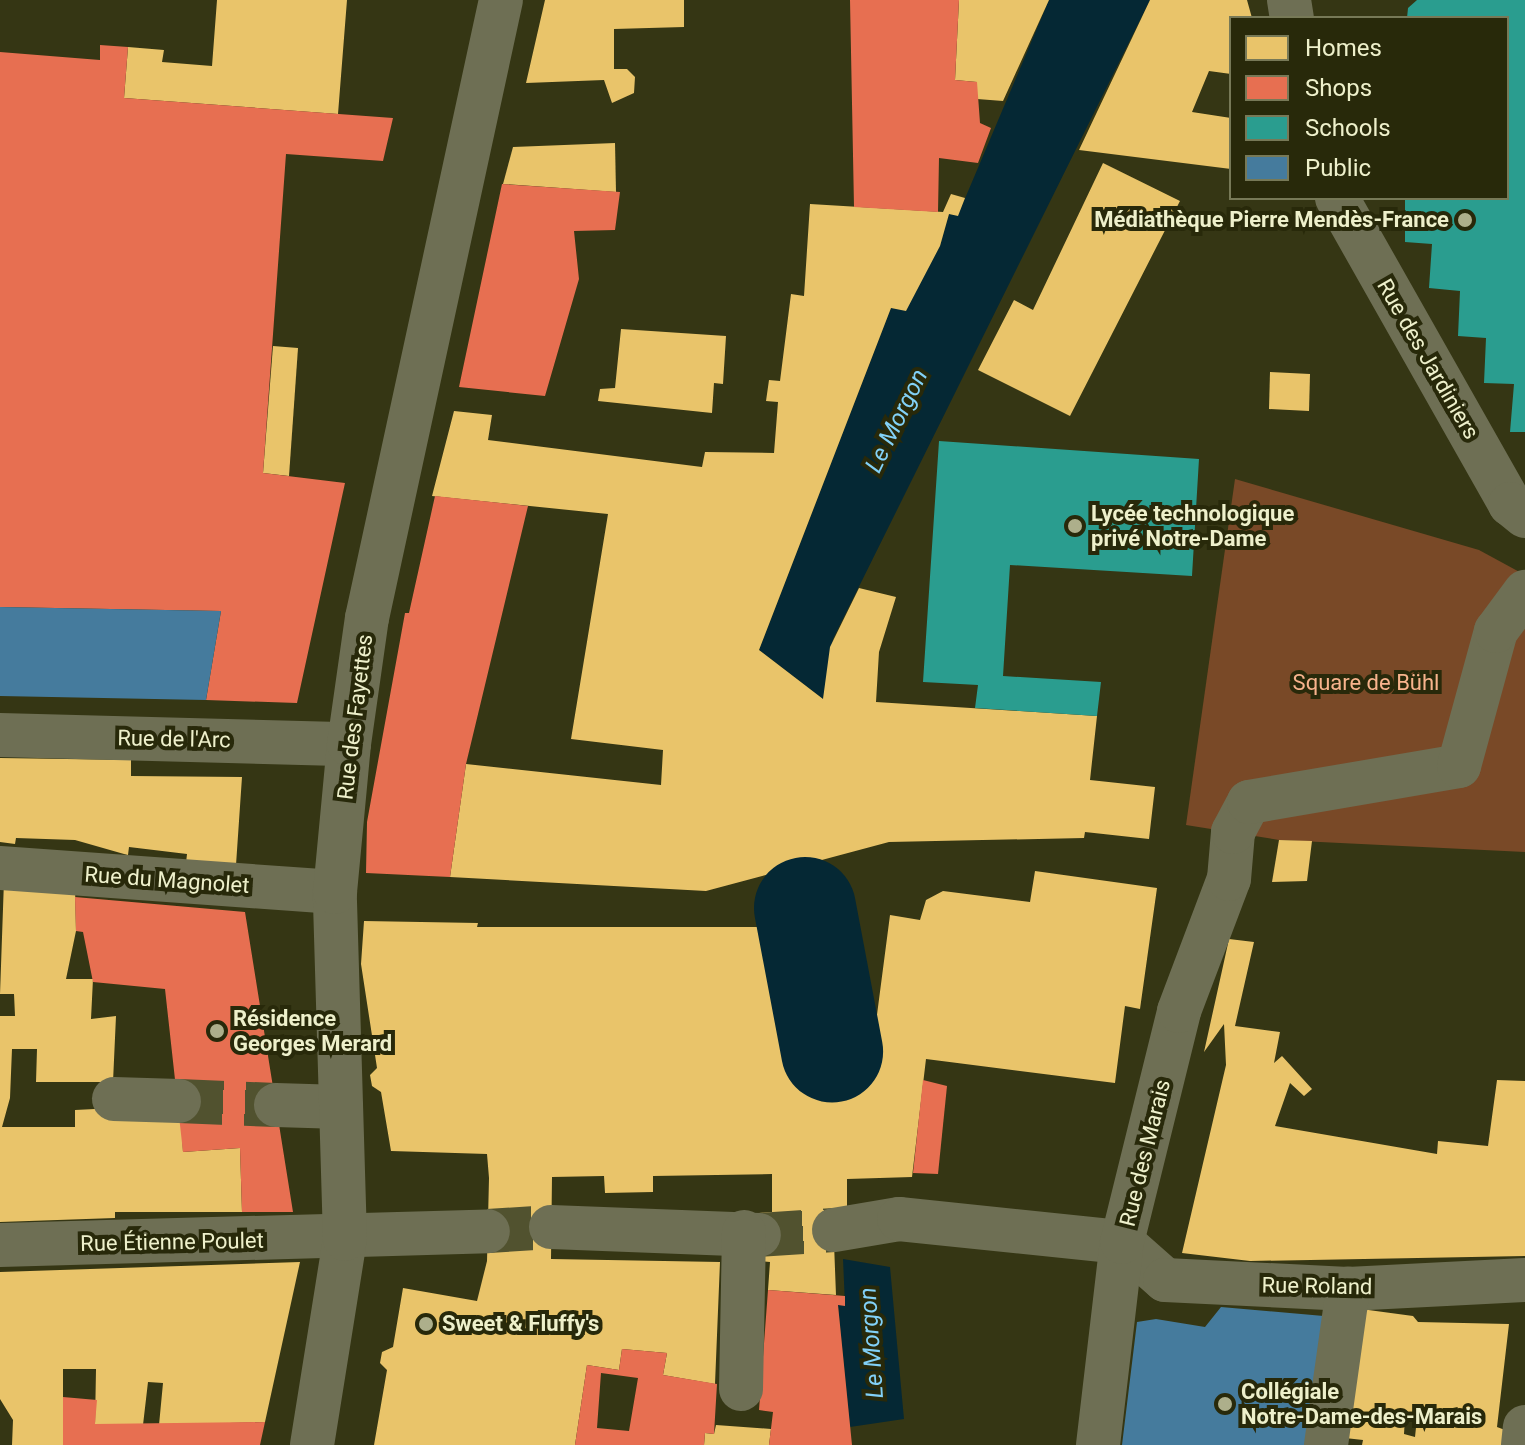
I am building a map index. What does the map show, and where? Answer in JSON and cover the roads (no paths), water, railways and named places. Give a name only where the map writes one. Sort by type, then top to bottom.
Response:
[{"type":"street","name":"Rue des Fayettes","points":[[312,1445],[345,1239],[335,892],[349,744],[367,618],[501,0]]},
{"type":"street","name":"Rue des Jardiniers","points":[[1338,200],[1510,504],[1525,516]]},
{"type":"street","name":"Rue des Marais","points":[[834,1230],[899,1219],[1122,1242],[1179,1011],[1229,879],[1233,832],[1249,802],[1459,766],[1496,631],[1525,592]]},
{"type":"street","name":"Rue de l'Arc","points":[[0,735],[349,744]]},
{"type":"street","name":"Rue du Magnolet","points":[[0,868],[335,892]]},
{"type":"street","points":[[114,1099],[179,1101]]},
{"type":"street","points":[[276,1105],[341,1107]]},
{"type":"street","points":[[551,1227],[751,1234],[741,1389]]},
{"type":"street","points":[[345,1239],[488,1231]]},
{"type":"street","name":"Rue Étienne Poulet","points":[[0,1245],[345,1239]]},
{"type":"street","name":"Rue Roland","points":[[1122,1242],[1165,1280],[1348,1289],[1525,1280]]},
{"type":"street","points":[[1098,1445],[1122,1242]]},
{"type":"street","points":[[1326,1445],[1348,1289]]},
{"type":"street","points":[[1523,1445],[1525,1427]]},
{"type":"water","points":[[1049,0],[1150,0],[833,639],[823,699],[759,650],[891,308],[940,246],[949,214],[958,215]]},
{"type":"water","points":[[843,1259],[890,1267],[904,1419],[850,1427],[838,1305],[845,1305]]},
{"type":"waterway","name":"Le Morgon","points":[[805,908],[832,1051]]},
{"type":"tunnel","points":[[179,1101],[276,1105]]},
{"type":"tunnel","points":[[488,1231],[551,1227]]},
{"type":"tunnel","points":[[759,1235],[834,1230]]},
{"type":"place","name":"Médiathèque Pierre Mendès-France","points":[[1465,220]]},
{"type":"place","name":"Lycée technologique privé Notre-Dame","points":[[1075,526]]},
{"type":"place","name":"Résidence Georges Merard","points":[[217,1031]]},
{"type":"place","name":"Sweet & Fluffy's","points":[[426,1324]]},
{"type":"place","name":"Collégiale Notre-Dame-des-Marais","points":[[1225,1404]]},
{"type":"park label","name":"Square de Bühl","points":[[1366,683]]}]
